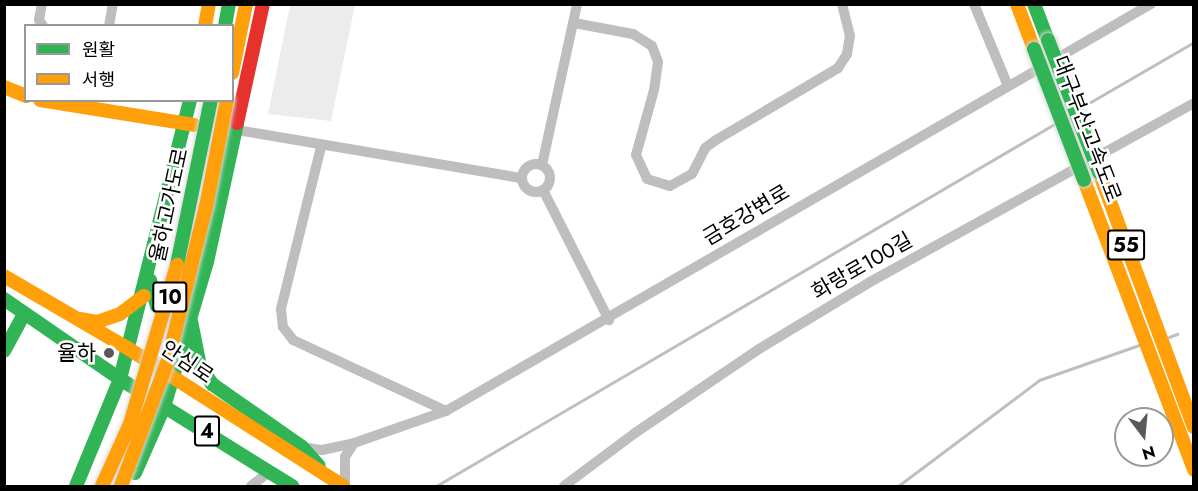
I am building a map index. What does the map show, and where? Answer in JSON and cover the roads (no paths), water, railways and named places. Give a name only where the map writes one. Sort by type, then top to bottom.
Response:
[{"type":"main road","points":[[205,24],[208,4]]},
{"type":"main road","points":[[130,486],[164,407],[191,321],[237,130],[262,4]]},
{"type":"main road","name":"대구부산고속도로","points":[[1017,4],[1194,470]]},
{"type":"main road","name":"대구부산고속도로","points":[[1034,4],[1194,427]]},
{"type":"main road","points":[[234,63],[245,11]]},
{"type":"main road","points":[[4,87],[24,95]]},
{"type":"main road","points":[[52,102],[184,124],[237,130]]},
{"type":"main road","points":[[76,486],[120,379],[135,352],[144,296],[190,102]]},
{"type":"main road","name":"율하고가도로","points":[[102,486],[130,424],[171,295],[211,102]]},
{"type":"main road","name":"율하고가도로","points":[[120,486],[168,360],[206,207],[227,102]]},
{"type":"main road","points":[[149,274],[157,306],[170,317],[191,321]]},
{"type":"main road","name":"안심로","points":[[4,276],[68,316],[135,352],[344,486]]},
{"type":"main road","points":[[68,316],[97,322],[120,314],[144,296]]},
{"type":"main road","name":"4","points":[[4,299],[120,379],[292,486]]},
{"type":"main road","points":[[4,351],[24,314]]},
{"type":"main road","points":[[191,321],[200,366],[212,384],[302,447],[329,478]]},
{"type":"main road","points":[[94,445],[125,449],[136,472]]},
{"type":"street","points":[[42,4],[39,20],[42,24]]},
{"type":"street","points":[[109,24],[113,4]]},
{"type":"street","points":[[543,190],[550,179],[542,165],[577,4]]},
{"type":"street","points":[[574,23],[633,33],[652,46],[658,62],[636,155],[647,179],[670,186],[692,174],[705,148],[716,140],[838,68],[847,54],[850,36],[842,4]]},
{"type":"street","points":[[975,4],[1008,86]]},
{"type":"street","name":"금호강변로","points":[[302,447],[322,450],[354,443],[446,411],[609,320],[1151,4]]},
{"type":"street","name":"화랑로100길","points":[[564,486],[635,433],[759,349],[870,282],[1194,104]]},
{"type":"street","points":[[237,130],[321,147],[522,178]]},
{"type":"street","points":[[321,147],[281,309],[283,327],[293,340],[446,411]]},
{"type":"street","points":[[522,178],[529,166],[542,165]]},
{"type":"street","points":[[522,178],[529,190],[543,190]]},
{"type":"street","points":[[543,190],[609,320]]},
{"type":"street","points":[[344,486],[345,457],[354,443]]},
{"type":"street","points":[[251,486],[270,471]]},
{"type":"waterway","points":[[1082,107],[1194,42]]},
{"type":"waterway","points":[[436,486],[1056,123]]},
{"type":"waterway","points":[[1169,337],[1177,334]]},
{"type":"waterway","points":[[898,486],[1039,380],[1139,345]]},
{"type":"place","name":"율하","points":[[109,353]]}]
